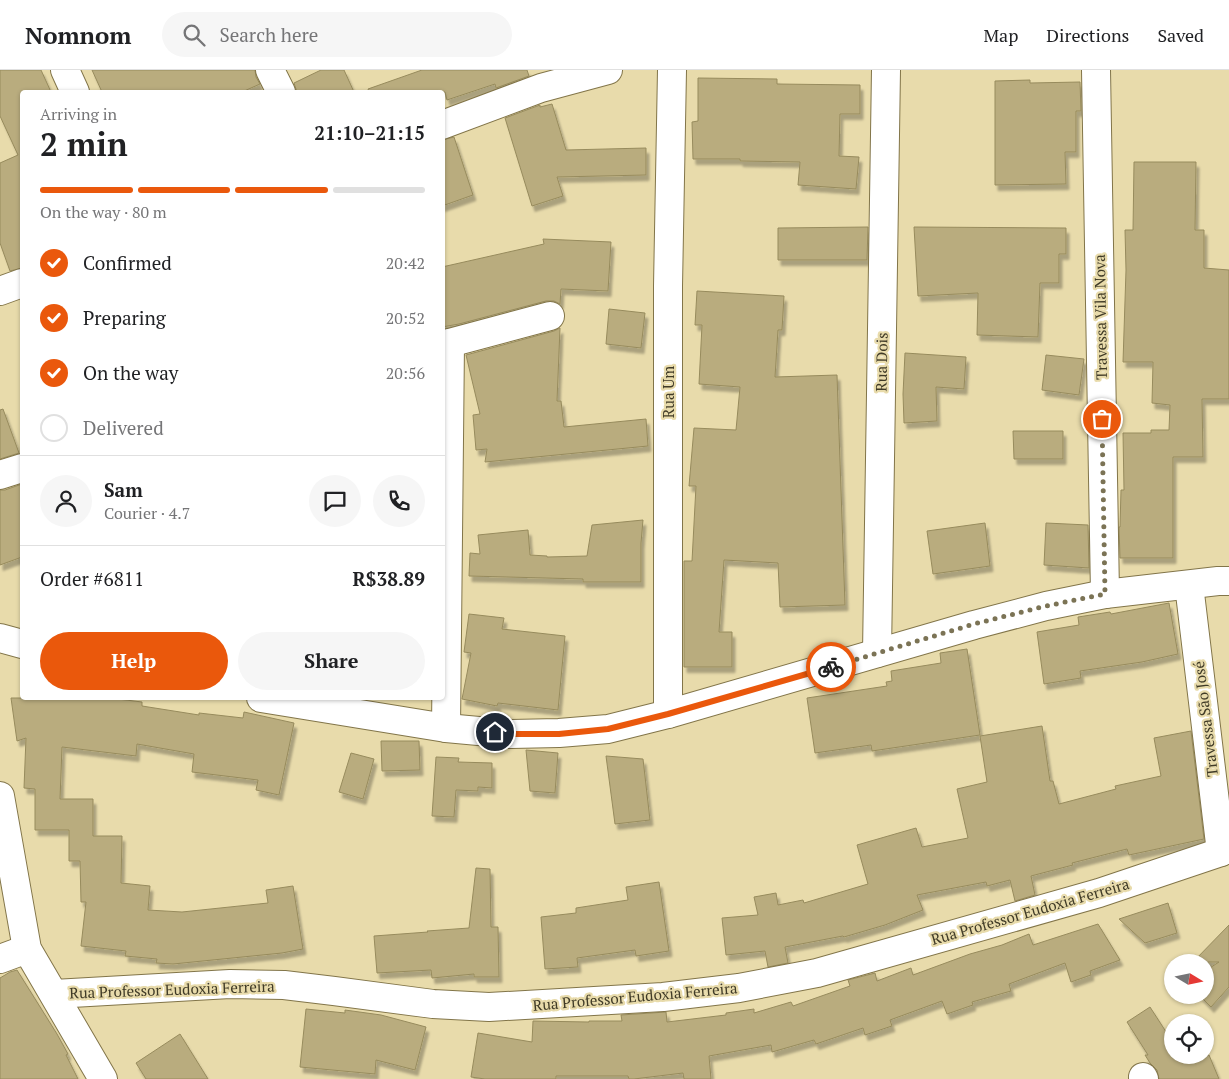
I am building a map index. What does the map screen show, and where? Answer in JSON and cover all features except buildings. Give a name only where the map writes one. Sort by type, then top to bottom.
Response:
[{"type":"street","points":[[65,70],[75,90]]},
{"type":"street","points":[[270,70],[280,90]]},
{"type":"street","points":[[445,124],[540,79],[608,70]]},
{"type":"street","name":"Rua Um","points":[[668,714],[668,286],[672,70]]},
{"type":"street","name":"Rua Dois","points":[[877,653],[886,70]]},
{"type":"street","name":"Travessa Vila Nova","points":[[1096,70],[1105,594]]},
{"type":"street","points":[[0,291],[20,284]]},
{"type":"street","points":[[446,728],[446,344],[550,316]]},
{"type":"street","points":[[0,475],[20,469]]},
{"type":"street","points":[[273,700],[446,728],[511,734],[559,734],[608,729],[668,714],[974,624],[1046,606],[1105,594],[1229,581]]},
{"type":"street","name":"Travessa São José","points":[[1189,585],[1225,850]]},
{"type":"street","points":[[0,638],[20,643]]},
{"type":"street","points":[[0,796],[27,949],[103,1079]]},
{"type":"street","name":"Rua Professor Eudoxia Ferreira","points":[[54,994],[230,984],[284,985],[433,1004],[489,1006],[663,996],[740,988],[817,973],[1099,893],[1225,850]]},
{"type":"street","points":[[0,959],[27,949]]},
{"type":"way so far","points":[[831,667],[974,624],[1105,594],[1102,419]]},
{"type":"route","points":[[495,732],[559,734],[608,729],[668,714],[831,667]]}]
